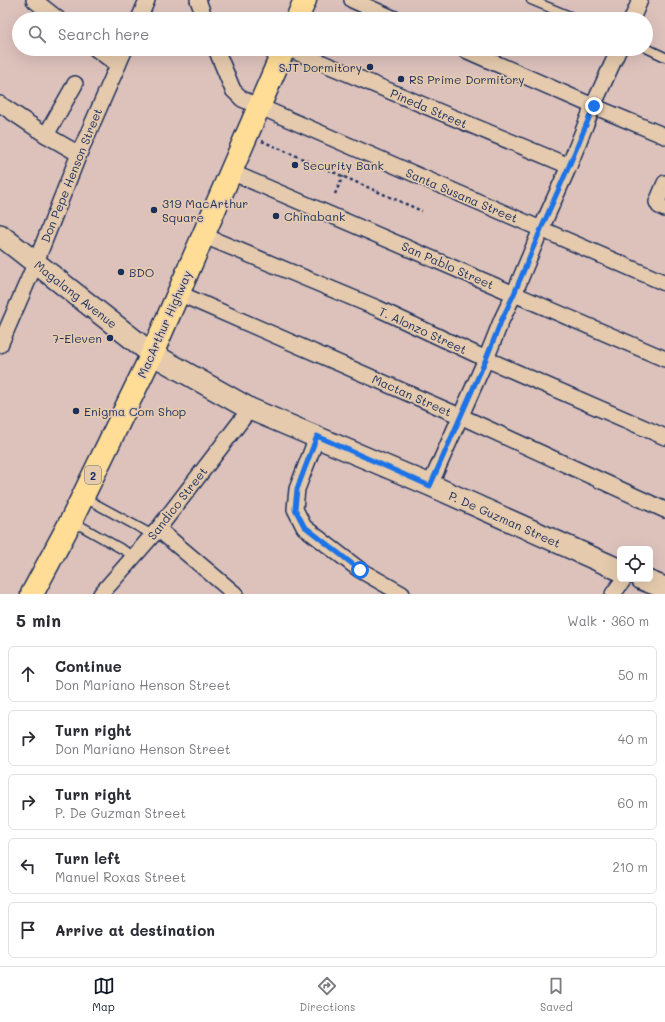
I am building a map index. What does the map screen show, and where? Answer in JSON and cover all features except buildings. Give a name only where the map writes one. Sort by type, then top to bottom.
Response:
[{"type":"highway","points":[[300,12],[305,0]]},
{"type":"highway","name":"MacArthur Highway","points":[[32,594],[71,521],[152,354],[202,235],[281,56]]},
{"type":"street","points":[[34,0],[49,12]]},
{"type":"street","points":[[142,12],[147,0]]},
{"type":"street","points":[[198,0],[202,12]]},
{"type":"street","points":[[352,0],[379,12]]},
{"type":"street","points":[[635,12],[640,0]]},
{"type":"street","points":[[106,56],[118,65]]},
{"type":"street","name":"Don Pepe Henson Street","points":[[0,346],[36,262],[79,154],[122,56]]},
{"type":"street","name":"Santa Susana Street","points":[[219,56],[236,95],[259,108],[665,283]]},
{"type":"street","name":"Pineda Street","points":[[306,56],[569,166]]},
{"type":"street","points":[[479,56],[665,136]]},
{"type":"street","points":[[430,486],[616,56]]},
{"type":"street","points":[[46,134],[75,84]]},
{"type":"street","points":[[0,104],[79,154]]},
{"type":"street","name":"San Pablo Street","points":[[231,172],[665,359]]},
{"type":"street","points":[[665,183],[657,202],[659,206],[665,209]]},
{"type":"street","name":"Magalang Avenue","points":[[0,235],[152,354]]},
{"type":"street","name":"T. Alonzo Street","points":[[202,235],[377,308],[486,359],[665,437]]},
{"type":"street","name":"Mactan Street","points":[[178,293],[460,416],[665,510]]},
{"type":"street","name":"P. De Guzman Street","points":[[152,354],[250,409],[317,436],[617,569]]},
{"type":"street","name":"Sandico Street","points":[[101,594],[155,532],[250,409]]},
{"type":"street","points":[[317,436],[297,489],[295,509],[304,526],[360,570],[402,594]]},
{"type":"street","points":[[155,532],[235,594]]},
{"type":"street","points":[[612,594],[622,582]]},
{"type":"street","points":[[650,582],[665,588]]},
{"type":"lane","points":[[531,0],[560,12]]},
{"type":"lane","points":[[653,51],[665,57]]},
{"type":"lane","points":[[83,496],[155,532]]},
{"type":"lane","points":[[71,521],[134,556]]},
{"type":"path","points":[[247,134],[422,211]]},
{"type":"path","points":[[335,194],[343,176]]},
{"type":"place","name":"SJT Dormitory","points":[[370,67]]},
{"type":"place","name":"RS Prime Dormitory","points":[[401,79]]},
{"type":"place","name":"Security Bank","points":[[295,165]]},
{"type":"place","name":"319 MacArthur Square","points":[[154,210]]},
{"type":"place","name":"Chinabank","points":[[276,216]]},
{"type":"place","name":"BDO","points":[[121,272]]},
{"type":"place","name":"7-Eleven","points":[[110,338]]},
{"type":"place","name":"Enigma Com Shop","points":[[76,411]]},
{"type":"route","points":[[360,570],[304,526],[295,509],[297,489],[317,436],[430,486],[594,106]]}]
